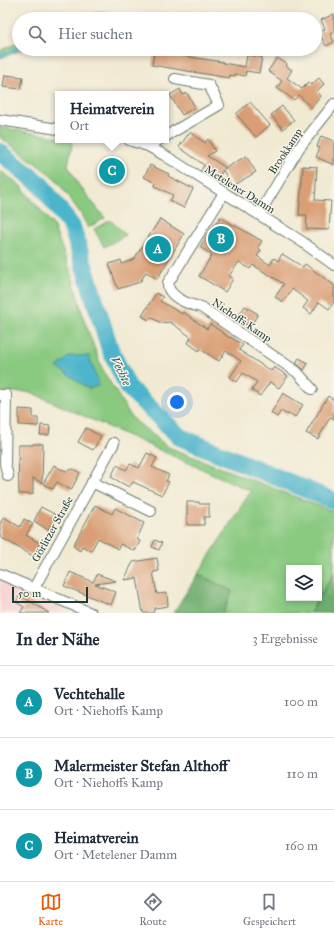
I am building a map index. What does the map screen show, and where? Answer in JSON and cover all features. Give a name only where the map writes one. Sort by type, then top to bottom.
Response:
[{"type":"street","points":[[169,134],[219,105],[209,85],[175,79]]},
{"type":"street","name":"Brookkamp","points":[[259,214],[299,148],[334,104]]},
{"type":"street","points":[[0,120],[55,129]]},
{"type":"street","name":"Metelener Damm","points":[[138,143],[148,146],[164,155],[259,214],[301,241],[334,265]]},
{"type":"street","points":[[148,146],[154,143]]},
{"type":"street","name":"Niehoffs Kamp","points":[[224,193],[168,283],[168,288],[170,292],[189,305],[201,307],[297,372],[312,389]]},
{"type":"street","points":[[0,395],[6,395],[5,464],[8,476]]},
{"type":"street","name":"Görlitzer Straße","points":[[34,588],[114,443]]},
{"type":"street","points":[[92,482],[151,511]]},
{"type":"street","points":[[0,574],[91,613]]},
{"type":"shaded area","points":[[0,578],[62,604],[60,613],[0,613]]},
{"type":"green space","points":[[12,45],[12,54],[0,58],[0,51]]},
{"type":"green space","points":[[0,127],[55,136],[55,143],[72,143],[68,165],[78,184],[105,218],[88,228],[81,214],[55,178],[0,137]]},
{"type":"green space","points":[[0,171],[19,184],[53,225],[72,275],[84,320],[103,371],[132,418],[168,447],[334,512],[334,573],[322,592],[322,565],[286,565],[286,601],[316,601],[310,613],[223,613],[232,591],[198,574],[251,491],[30,392],[0,392]]},
{"type":"green space","points":[[110,220],[126,235],[104,247],[94,229]]},
{"type":"green space","points":[[334,573],[334,613],[310,613],[317,601],[322,601],[322,593]]},
{"type":"green space","points":[[198,574],[232,591],[223,613],[173,613]]},
{"type":"water","points":[[70,356],[89,356],[99,385],[89,389],[57,367]]},
{"type":"building","points":[[334,14],[334,31],[330,34],[334,42],[326,46],[322,38],[322,30],[325,29],[322,20]]},
{"type":"building","points":[[154,56],[183,56],[245,67],[247,56],[262,57],[259,73],[246,71],[245,76],[235,74],[235,76],[230,75],[229,78],[152,65]]},
{"type":"building","points":[[277,58],[287,64],[286,66],[292,70],[287,78],[302,89],[309,82],[311,85],[319,78],[324,84],[317,91],[321,96],[311,108],[299,95],[294,100],[277,88],[282,81],[268,71]]},
{"type":"building","points":[[5,75],[23,77],[21,89],[3,87]]},
{"type":"building","points":[[180,89],[183,95],[187,93],[195,107],[182,115],[170,95]]},
{"type":"building","points":[[250,102],[270,125],[256,137],[236,114]]},
{"type":"building","points":[[282,106],[294,120],[283,129],[271,115]]},
{"type":"building","points":[[190,132],[205,143],[208,139],[215,151],[207,156],[225,167],[224,169],[246,156],[256,172],[232,186],[223,170],[217,180],[201,171],[204,165],[179,147]]},
{"type":"building","points":[[321,136],[334,141],[334,165],[316,157],[320,148],[317,147]]},
{"type":"building","points":[[110,163],[120,170],[113,180],[103,172]]},
{"type":"building","points":[[150,165],[169,174],[168,176],[193,189],[184,208],[170,201],[173,195],[155,186],[156,183],[144,177]]},
{"type":"building","points":[[303,166],[317,167],[315,200],[331,201],[329,230],[306,229],[307,215],[299,215]]},
{"type":"building","points":[[220,217],[262,241],[258,247],[261,250],[257,256],[270,265],[274,258],[278,261],[282,254],[303,267],[305,264],[334,285],[334,302],[329,309],[319,302],[311,314],[303,308],[308,301],[292,289],[283,302],[275,297],[284,284],[253,265],[250,269],[239,262],[229,276],[233,279],[225,292],[199,276],[212,255],[200,247]]},
{"type":"building","points":[[160,219],[184,234],[157,279],[146,272],[140,282],[118,289],[109,264],[121,260],[122,264],[134,259]]},
{"type":"building","points":[[156,293],[163,297],[160,301],[182,314],[183,312],[207,329],[210,324],[243,345],[239,350],[271,371],[274,367],[288,376],[279,388],[270,382],[260,396],[252,390],[257,382],[243,373],[237,382],[230,377],[241,361],[226,351],[219,361],[200,349],[199,351],[188,343],[191,337],[170,322],[161,323],[151,317],[149,320],[142,316]]},
{"type":"building","points":[[245,306],[258,314],[250,327],[237,318]]},
{"type":"building","points":[[299,358],[308,363],[304,370],[296,363]]},
{"type":"building","points":[[283,393],[303,405],[295,417],[289,413],[288,415],[281,411],[277,417],[271,413]]},
{"type":"building","points":[[328,396],[334,400],[334,419],[330,417],[318,439],[306,433]]},
{"type":"building","points":[[19,409],[33,410],[33,418],[38,418],[38,426],[19,425]]},
{"type":"building","points":[[41,425],[50,426],[49,435],[40,435]]},
{"type":"building","points":[[86,428],[101,436],[93,450],[78,442]]},
{"type":"building","points":[[43,444],[42,483],[33,478],[33,494],[19,494],[18,445]]},
{"type":"building","points":[[147,453],[157,458],[152,467],[169,475],[166,481],[169,482],[162,495],[133,482],[129,487],[111,477],[117,465],[126,470],[130,464],[139,468]]},
{"type":"building","points":[[54,465],[62,470],[66,471],[73,469],[80,473],[71,490],[57,482],[53,489],[43,484]]},
{"type":"building","points":[[187,502],[209,504],[209,517],[204,517],[204,525],[187,525]]},
{"type":"building","points":[[95,505],[112,514],[115,508],[144,523],[137,539],[140,541],[135,551],[120,544],[118,549],[98,538],[91,551],[82,546],[80,551],[73,546]]},
{"type":"building","points":[[41,507],[56,515],[48,530],[34,521]]},
{"type":"building","points":[[4,517],[20,527],[24,519],[33,524],[26,535],[40,543],[33,556],[0,537],[0,523]]},
{"type":"building","points":[[155,540],[162,543],[159,550],[152,547]]},
{"type":"building","points":[[157,558],[159,571],[153,572],[157,594],[167,593],[168,606],[155,608],[153,613],[143,613],[137,578],[124,580],[133,562]]},
{"type":"building","points":[[70,572],[93,582],[97,574],[116,581],[95,584],[116,592],[111,605],[64,586]]},
{"type":"building","points":[[20,595],[49,613],[20,613],[24,607],[16,602]]},
{"type":"waterway","points":[[0,56],[12,51]]},
{"type":"waterway","name":"Vechte","points":[[0,152],[41,185],[72,227],[110,349],[128,387],[180,437],[334,501]]},
{"type":"place","name":"Heimatverein","points":[[112,171]]},
{"type":"place","name":"Malermeister Stefan Althoff","points":[[221,239]]},
{"type":"place","name":"Vechtehalle","points":[[158,249]]}]
